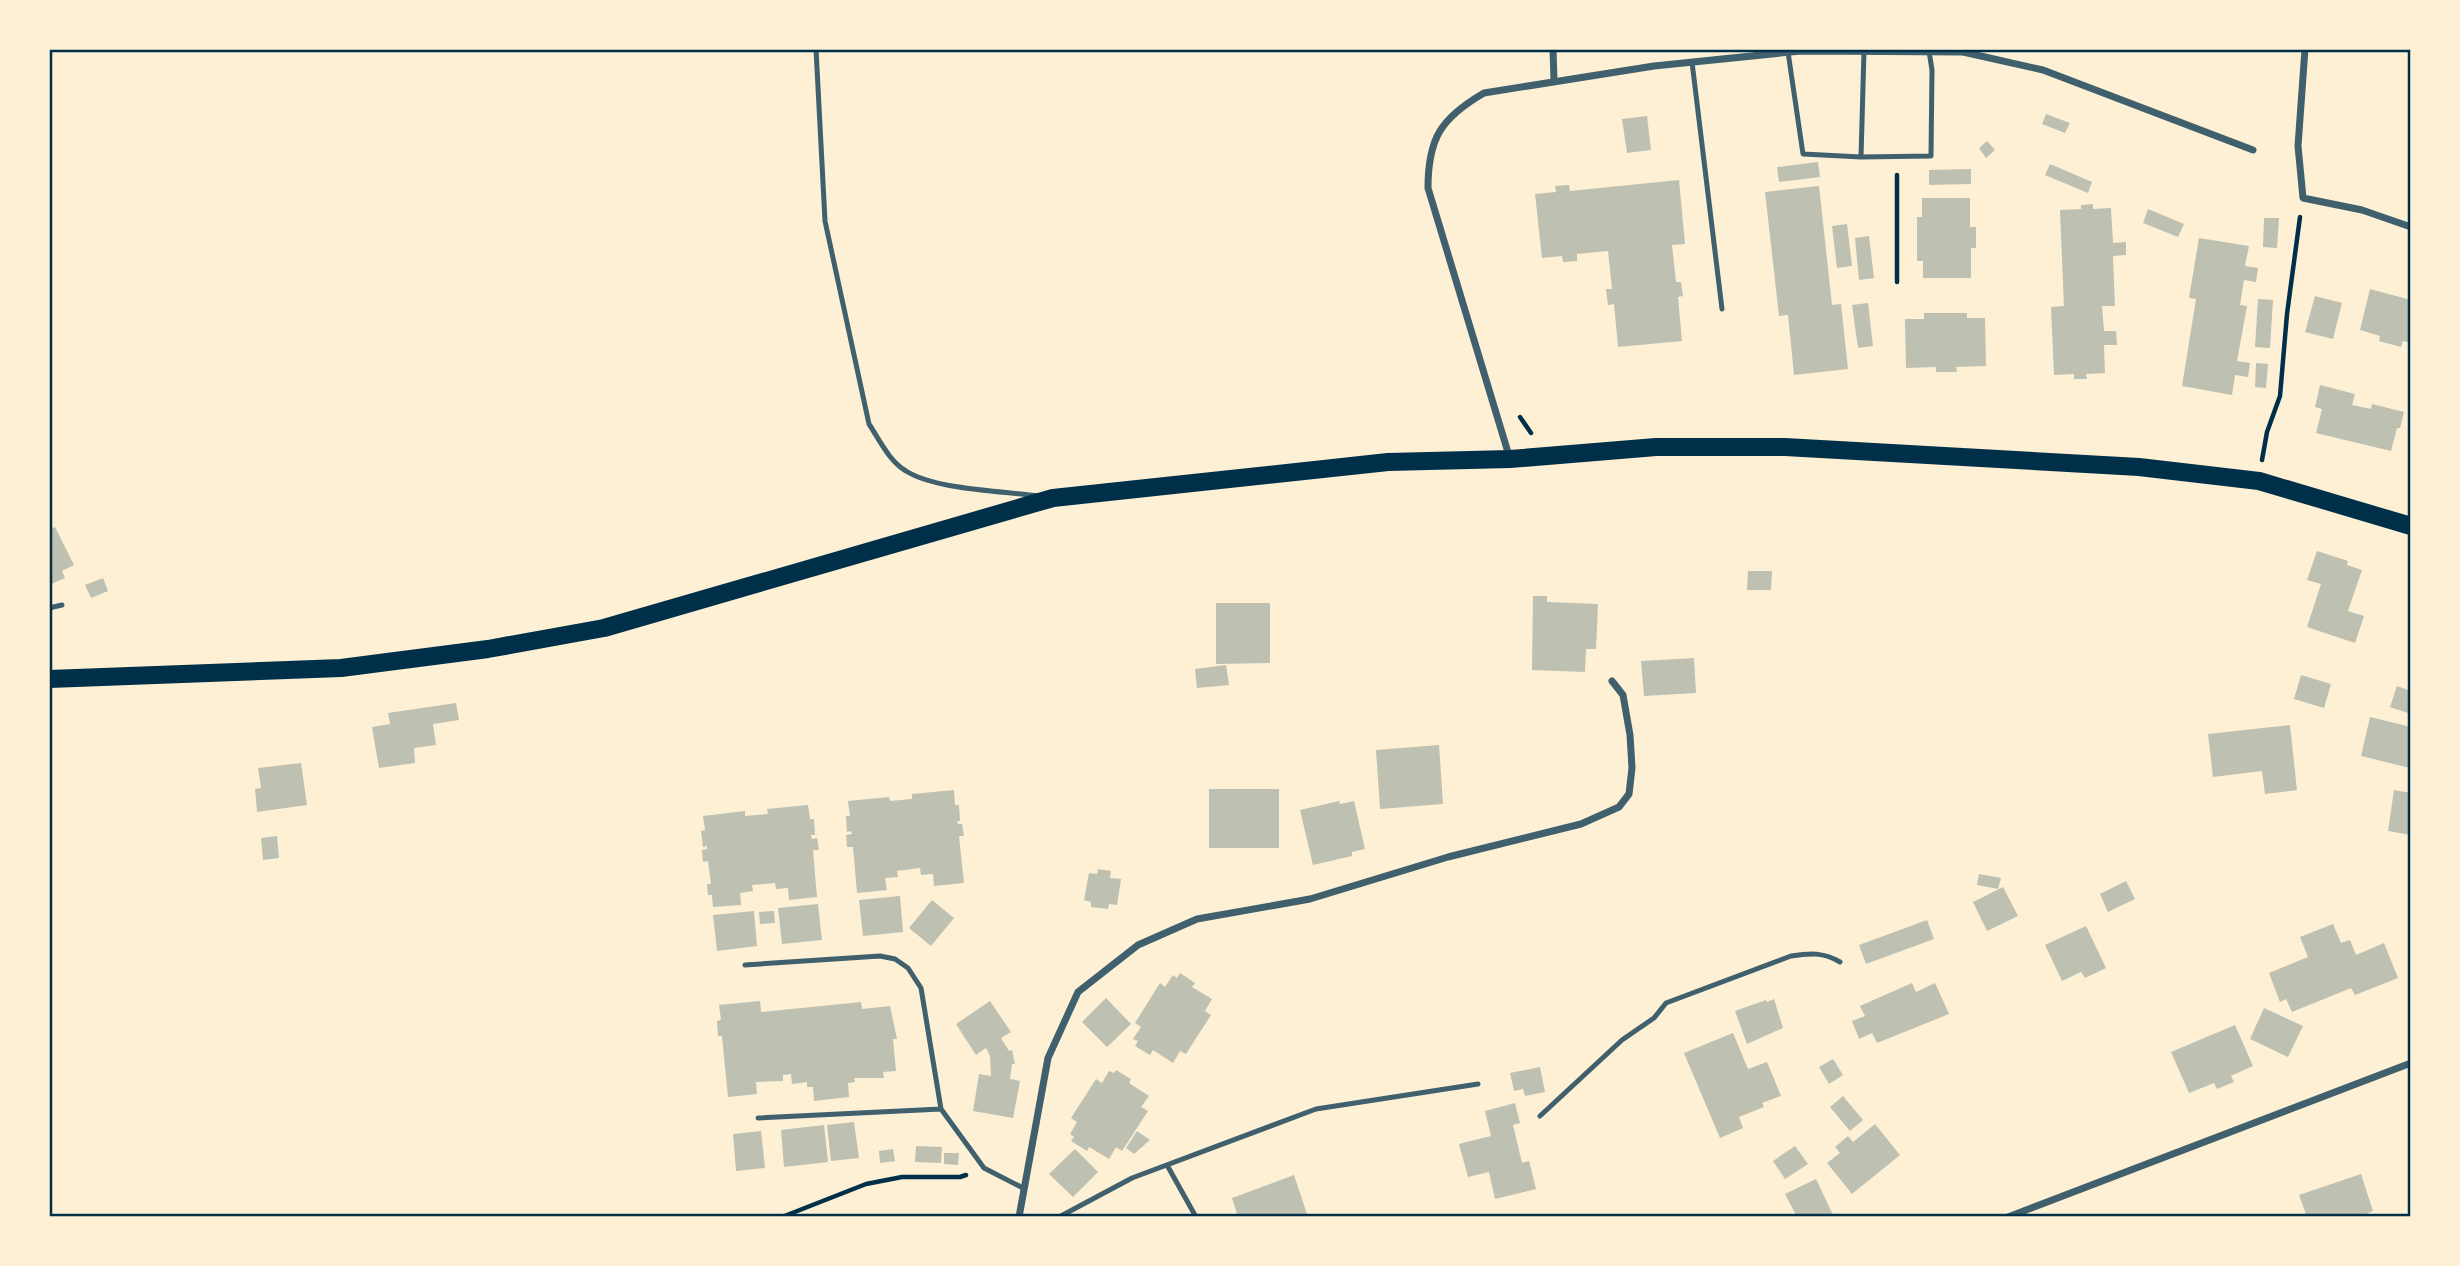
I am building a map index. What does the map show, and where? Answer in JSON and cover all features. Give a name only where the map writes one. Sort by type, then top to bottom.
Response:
[{"type":"main road","points":[[49,678],[341,668],[488,649],[617,624],[1053,498],[1388,462],[1510,459],[1656,447],[1785,447],[2139,467],[2259,481],[2411,526]]},
{"type":"street","points":[[1553,49],[1554,81]]},
{"type":"street","points":[[2305,49],[2298,146],[2303,198],[2362,210],[2411,227]]},
{"type":"street","points":[[1510,459],[1428,188],[1428,163],[1444,122],[1466,103],[1484,93],[1692,62],[1802,50],[1963,52],[2043,70],[2253,150]]},
{"type":"street","points":[[1019,1217],[1048,1058],[1078,992],[1138,945],[1197,919],[1310,899],[1448,857],[1581,824],[1619,807],[1629,794],[1632,768],[1623,695],[1612,681]]},
{"type":"street","points":[[2008,1217],[2411,1063]]},
{"type":"lane","points":[[816,49],[825,221],[869,424],[887,452],[905,471],[936,483],[1053,498]]},
{"type":"lane","points":[[1861,157],[1864,51]]},
{"type":"lane","points":[[1788,52],[1803,154],[1897,157],[1931,156],[1929,51]]},
{"type":"lane","points":[[1692,62],[1722,309]]},
{"type":"lane","points":[[49,608],[62,605]]},
{"type":"lane","points":[[1540,1116],[1622,1040],[1654,1018],[1666,1003],[1791,956],[1826,954],[1840,962]]},
{"type":"lane","points":[[746,965],[880,956],[895,959],[908,968],[921,988],[941,1109],[984,1168],[1023,1188]]},
{"type":"lane","points":[[1059,1217],[1132,1178],[1315,1109],[1478,1084]]},
{"type":"lane","points":[[758,1118],[941,1109]]},
{"type":"lane","points":[[1167,1165],[1196,1217]]},
{"type":"path","points":[[1897,157],[1898,282]]},
{"type":"path","points":[[2259,481],[2267,432],[2280,396],[2287,314],[2303,198]]},
{"type":"path","points":[[782,1217],[866,1184],[902,1177],[960,1177],[984,1168]]},
{"type":"building","points":[[2046,114],[2070,123],[2065,133],[2042,124]]},
{"type":"building","points":[[1647,116],[1651,150],[1627,153],[1622,119]]},
{"type":"building","points":[[1987,141],[1995,150],[1986,158],[1979,148]]},
{"type":"building","points":[[1818,162],[1820,177],[1779,182],[1777,167]]},
{"type":"building","points":[[2050,164],[2092,182],[2088,193],[2045,175]]},
{"type":"building","points":[[1971,169],[1971,184],[1929,185],[1929,170]]},
{"type":"building","points":[[1679,180],[1685,244],[1672,245],[1676,282],[1681,282],[1683,296],[1678,297],[1682,341],[1618,347],[1614,304],[1608,305],[1606,289],[1612,289],[1608,251],[1577,254],[1577,261],[1563,262],[1562,256],[1542,258],[1535,194],[1556,192],[1555,186],[1569,185],[1570,191]]},
{"type":"building","points":[[1819,186],[1832,305],[1841,304],[1848,369],[1794,375],[1788,315],[1779,316],[1765,192]]},
{"type":"building","points":[[1922,198],[1970,198],[1970,227],[1976,227],[1976,248],[1971,248],[1971,278],[1923,278],[1923,261],[1917,261],[1917,217],[1922,217]]},
{"type":"building","points":[[2093,204],[2093,209],[2111,208],[2113,243],[2126,242],[2126,255],[2113,256],[2115,306],[2102,306],[2104,331],[2116,331],[2117,345],[2104,345],[2105,373],[2086,374],[2087,379],[2074,379],[2074,374],[2054,375],[2051,307],[2064,306],[2060,210],[2081,209],[2081,205]]},
{"type":"building","points":[[2148,209],[2184,224],[2178,237],[2143,223]]},
{"type":"building","points":[[2264,218],[2279,218],[2277,248],[2263,247]]},
{"type":"building","points":[[1847,224],[1852,266],[1837,268],[1832,226]]},
{"type":"building","points":[[1869,236],[1874,278],[1859,280],[1855,238]]},
{"type":"building","points":[[2199,238],[2249,246],[2245,266],[2258,268],[2256,282],[2244,280],[2240,305],[2247,306],[2237,361],[2250,363],[2248,377],[2235,375],[2232,395],[2182,386],[2196,299],[2189,298]]},
{"type":"building","points":[[2370,289],[2411,300],[2411,343],[2403,341],[2401,347],[2379,341],[2380,336],[2360,330]]},
{"type":"building","points":[[2315,296],[2342,303],[2333,339],[2305,332]]},
{"type":"building","points":[[2258,299],[2273,300],[2270,348],[2255,347]]},
{"type":"building","points":[[1868,303],[1873,346],[1858,348],[1852,305]]},
{"type":"building","points":[[1924,313],[1967,313],[1967,318],[1985,318],[1986,366],[1956,367],[1957,372],[1936,372],[1936,367],[1906,368],[1905,319],[1924,319]]},
{"type":"building","points":[[2256,363],[2268,364],[2266,388],[2255,387]]},
{"type":"building","points":[[2320,385],[2355,394],[2352,405],[2371,409],[2372,404],[2404,412],[2391,451],[2316,433],[2322,409],[2315,407]]},
{"type":"building","points":[[55,527],[74,565],[62,571],[65,578],[49,585],[49,530]]},
{"type":"building","points":[[2317,551],[2348,561],[2347,565],[2362,570],[2348,611],[2364,616],[2355,643],[2307,627],[2321,584],[2307,580]]},
{"type":"building","points":[[1748,571],[1772,571],[1771,590],[1747,590]]},
{"type":"building","points":[[103,578],[108,591],[91,598],[85,585]]},
{"type":"building","points":[[1533,596],[1547,596],[1547,602],[1598,604],[1596,649],[1586,649],[1585,672],[1532,670]]},
{"type":"building","points":[[1216,603],[1270,603],[1270,663],[1216,664]]},
{"type":"building","points":[[1694,658],[1696,693],[1644,696],[1641,661]]},
{"type":"building","points":[[1226,665],[1229,685],[1197,688],[1195,669]]},
{"type":"building","points":[[2301,675],[2331,684],[2324,708],[2294,699]]},
{"type":"building","points":[[2397,686],[2411,691],[2411,714],[2390,707]]},
{"type":"building","points":[[456,703],[459,720],[433,724],[436,745],[414,748],[415,763],[379,768],[372,727],[390,724],[388,713]]},
{"type":"building","points":[[2370,717],[2411,727],[2410,768],[2361,756]]},
{"type":"building","points":[[2290,725],[2297,790],[2265,794],[2262,771],[2213,777],[2208,734]]},
{"type":"building","points":[[1439,745],[1443,804],[1380,809],[1376,750]]},
{"type":"building","points":[[301,763],[307,805],[257,812],[255,789],[261,788],[258,768]]},
{"type":"building","points":[[1209,789],[1279,789],[1279,848],[1209,848]]},
{"type":"building","points":[[954,790],[955,805],[959,805],[960,821],[957,821],[962,824],[964,836],[959,836],[964,883],[934,886],[933,874],[921,875],[920,868],[897,871],[898,877],[885,878],[887,890],[857,893],[853,847],[847,847],[846,835],[852,834],[851,831],[847,832],[846,816],[850,816],[848,801],[889,797],[890,801],[912,799],[912,794]]},
{"type":"building","points":[[2394,790],[2411,793],[2411,835],[2388,831]]},
{"type":"building","points":[[1339,801],[1340,804],[1354,801],[1365,849],[1352,852],[1352,856],[1313,865],[1300,810]]},
{"type":"building","points":[[808,805],[810,819],[814,819],[815,835],[811,835],[812,839],[817,838],[819,850],[813,850],[817,897],[789,900],[788,888],[776,889],[775,883],[752,885],[753,891],[740,893],[741,905],[713,907],[712,895],[708,895],[707,884],[711,884],[708,861],[703,862],[702,850],[707,849],[707,846],[703,847],[703,816],[745,811],[745,816],[768,814],[767,809]]},
{"type":"building","points":[[277,836],[279,858],[263,860],[261,838]]},
{"type":"building","points":[[1098,869],[1111,871],[1110,878],[1121,879],[1117,905],[1109,904],[1108,909],[1091,907],[1091,902],[1084,900],[1089,873],[1097,874]]},
{"type":"building","points":[[1979,874],[2001,878],[1998,889],[1977,885]]},
{"type":"building","points":[[2126,881],[2135,899],[2108,912],[2100,894]]},
{"type":"building","points":[[2003,887],[2018,916],[1987,931],[1973,902]]},
{"type":"building","points":[[900,896],[903,932],[863,936],[859,900]]},
{"type":"building","points":[[932,900],[954,918],[931,946],[909,928]]},
{"type":"building","points":[[818,904],[822,940],[782,944],[778,908]]},
{"type":"building","points":[[754,911],[757,946],[717,951],[713,915]]},
{"type":"building","points":[[774,911],[775,923],[760,924],[759,912]]},
{"type":"building","points":[[1927,920],[1934,939],[1866,964],[1859,945]]},
{"type":"building","points":[[2333,924],[2341,943],[2350,940],[2356,955],[2384,943],[2398,978],[2355,995],[2351,988],[2292,1012],[2286,999],[2280,1002],[2269,973],[2308,957],[2300,937]]},
{"type":"building","points":[[2086,926],[2106,968],[2085,978],[2081,972],[2062,981],[2045,945]]},
{"type":"building","points":[[1180,973],[1195,983],[1192,987],[1212,999],[1205,1011],[1211,1015],[1186,1054],[1180,1051],[1173,1063],[1153,1050],[1150,1055],[1135,1046],[1138,1041],[1133,1039],[1141,1027],[1135,1023],[1160,983],[1165,987],[1173,975],[1177,978]]},
{"type":"building","points":[[1912,983],[1916,992],[1935,983],[1949,1014],[1877,1043],[1872,1033],[1859,1039],[1852,1021],[1865,1016],[1860,1006]]},
{"type":"building","points":[[1106,998],[1131,1024],[1107,1047],[1082,1022]]},
{"type":"building","points":[[1774,999],[1783,1028],[1747,1044],[1735,1011]]},
{"type":"building","points":[[760,1001],[761,1012],[861,1002],[862,1009],[890,1006],[897,1039],[893,1039],[896,1071],[883,1072],[884,1078],[854,1078],[855,1082],[848,1083],[849,1097],[814,1101],[813,1087],[807,1087],[807,1082],[792,1084],[791,1074],[783,1075],[783,1081],[756,1082],[757,1094],[728,1097],[722,1036],[718,1036],[717,1021],[721,1020],[719,1005]]},
{"type":"building","points":[[990,1001],[1011,1032],[1001,1038],[1009,1051],[1012,1050],[1015,1064],[1012,1064],[1010,1079],[1020,1081],[1013,1118],[973,1111],[979,1074],[991,1076],[990,1056],[986,1048],[976,1055],[956,1024]]},
{"type":"building","points":[[2264,1008],[2303,1026],[2288,1057],[2250,1039]]},
{"type":"building","points":[[2235,1025],[2253,1066],[2231,1076],[2234,1082],[2217,1089],[2214,1083],[2189,1093],[2171,1052]]},
{"type":"building","points":[[1733,1033],[1748,1069],[1767,1062],[1781,1096],[1762,1103],[1764,1107],[1739,1117],[1743,1128],[1720,1138],[1684,1053]]},
{"type":"building","points":[[1833,1059],[1843,1075],[1829,1084],[1819,1067]]},
{"type":"building","points":[[1540,1067],[1545,1092],[1525,1096],[1523,1089],[1514,1091],[1510,1073]]},
{"type":"building","points":[[1116,1070],[1131,1079],[1129,1083],[1149,1096],[1141,1107],[1148,1111],[1122,1151],[1116,1147],[1109,1159],[1089,1147],[1087,1151],[1071,1141],[1074,1137],[1070,1134],[1077,1122],[1071,1118],[1096,1079],[1102,1083],[1109,1071],[1114,1073]]},
{"type":"building","points":[[1843,1096],[1863,1120],[1850,1131],[1830,1107]]},
{"type":"building","points":[[1515,1103],[1520,1123],[1513,1125],[1522,1163],[1529,1161],[1536,1189],[1495,1199],[1489,1172],[1468,1177],[1459,1144],[1491,1136],[1485,1111]]},
{"type":"building","points":[[854,1122],[859,1158],[831,1161],[827,1125]]},
{"type":"building","points":[[1875,1124],[1900,1155],[1852,1194],[1827,1163],[1840,1153],[1835,1147],[1848,1136],[1853,1142]]},
{"type":"building","points":[[824,1125],[828,1162],[784,1167],[781,1130]]},
{"type":"building","points":[[761,1131],[765,1168],[736,1171],[733,1134]]},
{"type":"building","points":[[1137,1131],[1150,1140],[1134,1154],[1126,1148]]},
{"type":"building","points":[[916,1146],[942,1147],[941,1163],[915,1162]]},
{"type":"building","points":[[1795,1146],[1808,1164],[1785,1179],[1773,1161]]},
{"type":"building","points":[[893,1149],[895,1161],[880,1163],[879,1151]]},
{"type":"building","points":[[1075,1149],[1098,1172],[1073,1197],[1049,1174]]},
{"type":"building","points":[[944,1153],[959,1153],[958,1165],[944,1164]]},
{"type":"building","points":[[2361,1174],[2373,1211],[2359,1217],[2307,1217],[2299,1195]]},
{"type":"building","points":[[1294,1175],[1307,1214],[1303,1217],[1238,1217],[1232,1198]]},
{"type":"building","points":[[1816,1179],[1834,1217],[1797,1217],[1785,1194]]}]
